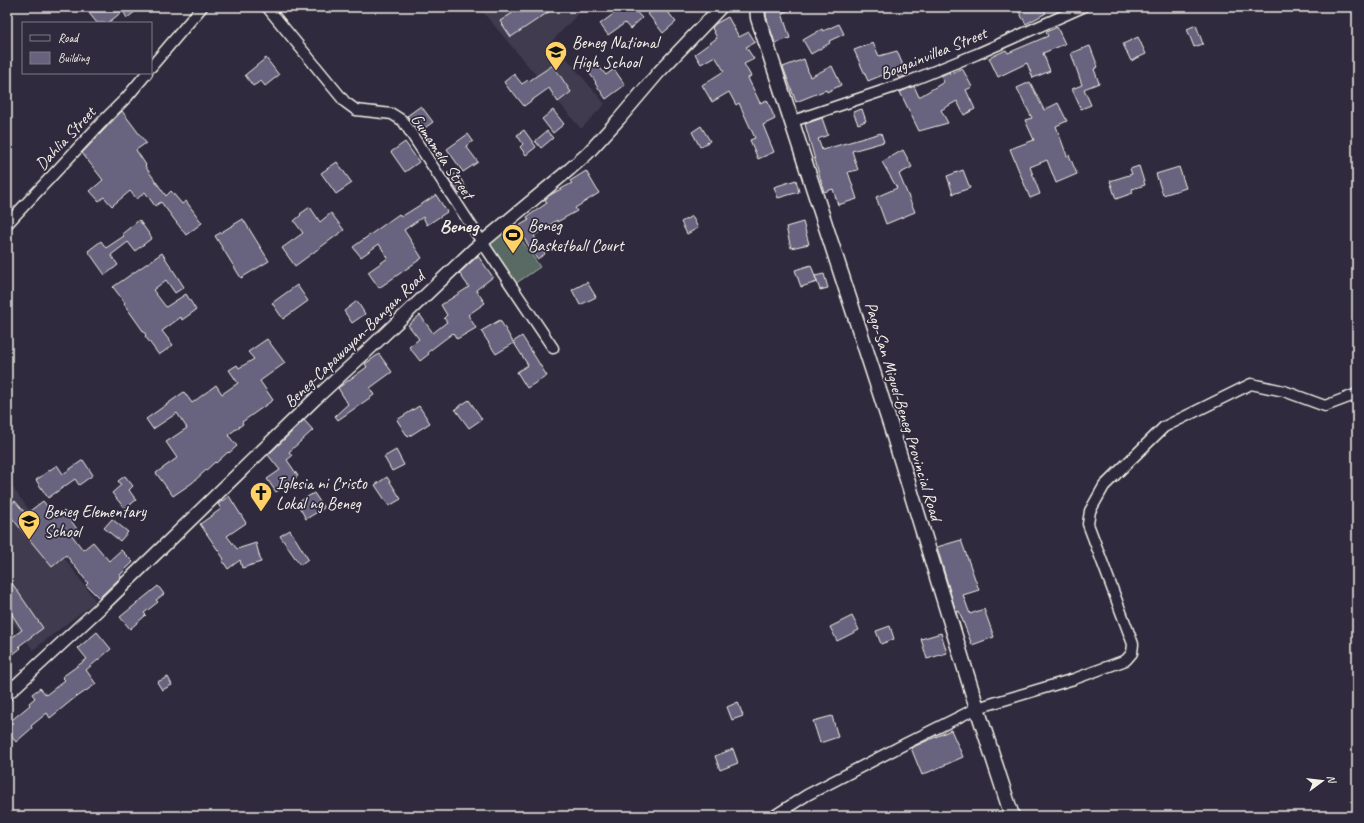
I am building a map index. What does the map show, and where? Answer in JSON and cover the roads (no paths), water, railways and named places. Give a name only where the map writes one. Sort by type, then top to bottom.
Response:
[{"type":"main road","name":"Pago-San Miguel-Beneg Provincial Road","points":[[755,11],[793,121],[889,419],[977,708],[1012,816]]},
{"type":"street","points":[[152,66],[202,7]]},
{"type":"street","name":"Gumamela Street","points":[[267,7],[345,102],[356,110],[392,114],[403,121],[553,348]]},
{"type":"street","name":"Beneg-Capawayan-Bangan Road","points":[[7,694],[101,607],[315,399],[361,357],[453,268],[586,154],[619,119],[659,72],[721,7]]},
{"type":"street","name":"Bougainvillea Street","points":[[793,121],[903,84],[977,54],[1083,7]]},
{"type":"street","name":"Dahlia Street","points":[[7,224],[104,119],[127,97],[146,74]]},
{"type":"street","points":[[774,816],[814,791],[977,708],[1074,679],[1126,660],[1132,653],[1133,644],[1088,524],[1090,511],[1104,486],[1164,427],[1251,384],[1284,391],[1325,406],[1357,394]]},
{"type":"place","name":"Beneg National High School","points":[[556,72]]},
{"type":"place","name":"Beneg Basketball Court","points":[[513,254]]},
{"type":"place","name":"Iglesia ni Cristo Lokal ng Beneg","points":[[261,512]]},
{"type":"place","name":"Beneg Elementary School","points":[[29,540]]},
{"type":"district","name":"Beneg","points":[[459,225]]}]
